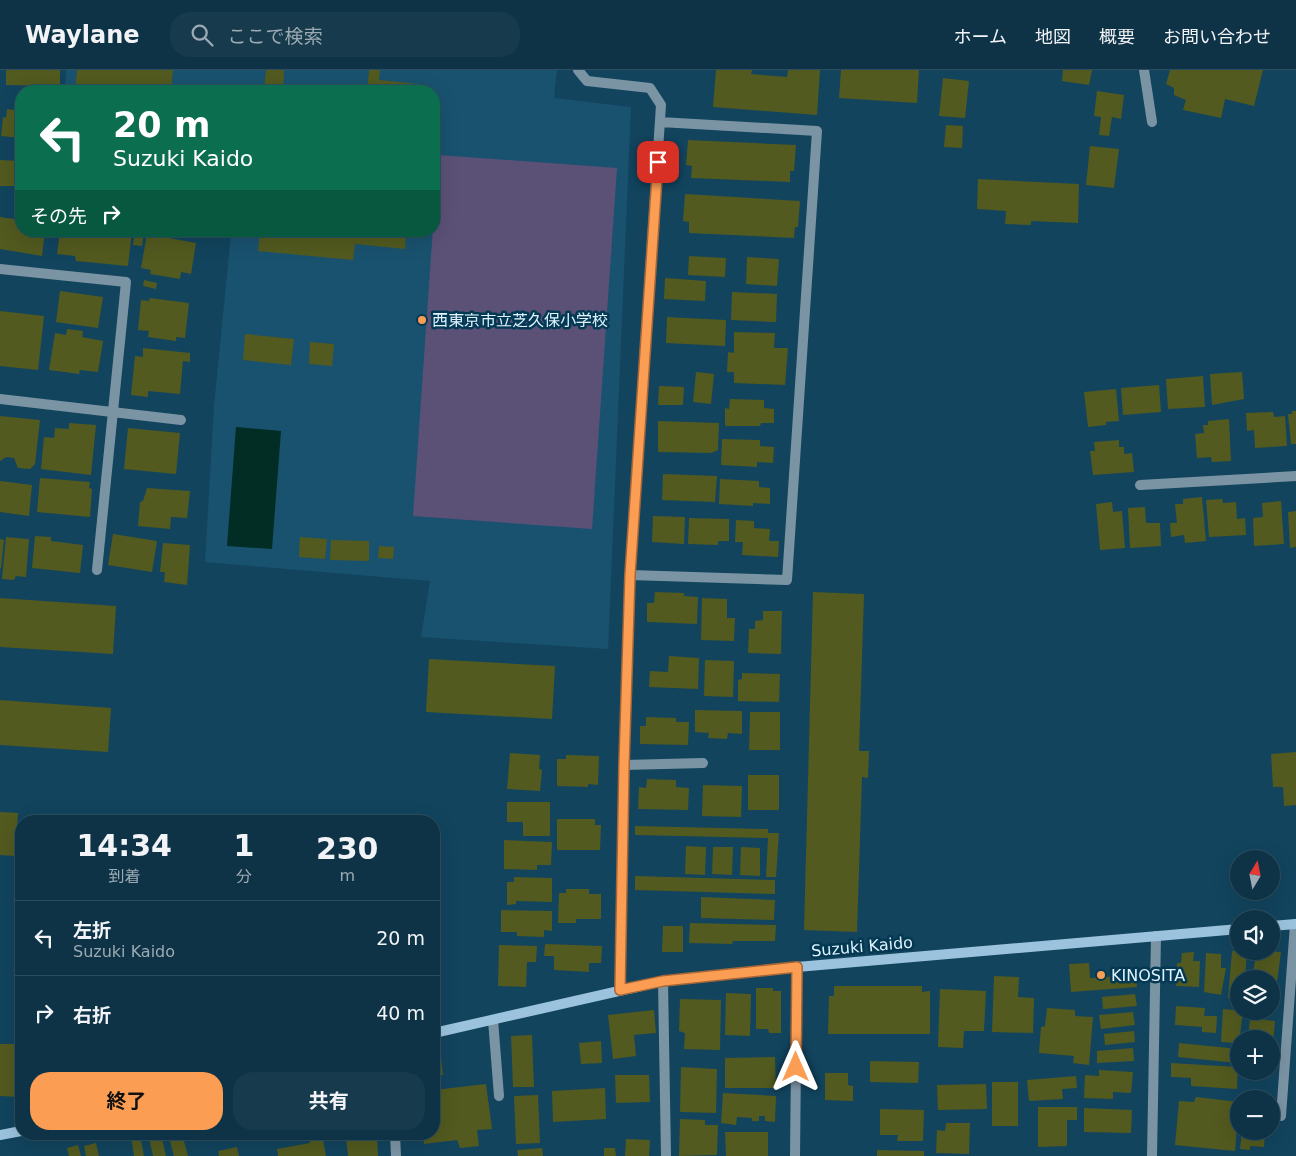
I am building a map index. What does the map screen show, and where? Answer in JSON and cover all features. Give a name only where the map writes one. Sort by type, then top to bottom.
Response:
[{"type":"main road","points":[[1280,925],[1295,924]]},
{"type":"main road","name":"Suzuki Kaido","points":[[440,1032],[663,981],[797,967],[1230,930]]},
{"type":"main road","points":[[0,1135],[15,1132]]},
{"type":"street","points":[[578,70],[587,81],[650,88],[661,105],[630,575],[620,990]]},
{"type":"street","points":[[1144,70],[1152,122]]},
{"type":"street","points":[[630,575],[787,580],[817,131],[660,122]]},
{"type":"street","points":[[0,269],[126,282],[115,411],[97,570]]},
{"type":"street","points":[[0,399],[180,420]]},
{"type":"street","points":[[1140,485],[1296,476]]},
{"type":"street","points":[[624,765],[703,763]]},
{"type":"street","points":[[1281,1116],[1295,924]]},
{"type":"street","points":[[1152,1156],[1156,936]]},
{"type":"street","points":[[795,1156],[797,967]]},
{"type":"street","points":[[663,981],[666,1156]]},
{"type":"street","points":[[494,1020],[499,1096]]},
{"type":"street","points":[[395,1140],[396,1156]]},
{"type":"shaded area","name":"西東京市立芝久保小学校","points":[[66,70],[557,70],[554,98],[631,107],[608,649],[421,637],[430,581],[205,562],[214,406],[231,237],[440,237],[440,85],[65,85]]},
{"type":"shaded area","points":[[440,155],[617,168],[592,529],[413,516],[432,237],[440,237]]},
{"type":"shaded area","points":[[236,427],[281,431],[272,549],[227,546]]},
{"type":"building","points":[[6,70],[60,70],[60,85],[6,85]]},
{"type":"building","points":[[77,70],[173,70],[172,85],[76,85]]},
{"type":"building","points":[[266,70],[284,70],[283,85],[265,85]]},
{"type":"building","points":[[369,70],[380,70],[379,80],[419,84],[419,85],[368,85]]},
{"type":"building","points":[[716,70],[752,70],[751,74],[787,77],[788,70],[820,70],[817,115],[713,107]]},
{"type":"building","points":[[841,70],[919,70],[917,103],[839,98]]},
{"type":"building","points":[[1063,70],[1092,70],[1089,85],[1062,81]]},
{"type":"building","points":[[1170,70],[1263,70],[1254,106],[1225,99],[1221,118],[1183,110],[1186,100],[1174,95],[1174,88],[1166,84]]},
{"type":"building","points":[[943,78],[969,81],[965,118],[939,116]]},
{"type":"building","points":[[1097,91],[1124,95],[1121,119],[1112,117],[1109,136],[1099,135],[1101,117],[1094,116]]},
{"type":"building","points":[[7,109],[15,110],[15,137],[1,136],[3,117],[6,118]]},
{"type":"building","points":[[946,125],[963,126],[962,148],[944,147]]},
{"type":"building","points":[[688,140],[796,145],[794,171],[790,171],[790,182],[691,178],[692,166],[686,165]]},
{"type":"building","points":[[1090,146],[1119,149],[1114,188],[1086,185]]},
{"type":"building","points":[[0,160],[15,161],[15,186],[0,186]]},
{"type":"building","points":[[978,179],[1079,184],[1078,223],[1031,221],[1031,225],[1005,224],[1006,211],[977,209]]},
{"type":"building","points":[[685,194],[800,201],[798,227],[795,227],[794,238],[689,233],[689,222],[683,221]]},
{"type":"building","points":[[0,217],[15,219],[15,237],[44,237],[42,256],[0,249]]},
{"type":"building","points":[[59,237],[131,237],[128,266],[76,261],[75,256],[57,254]]},
{"type":"building","points":[[134,237],[143,237],[142,246],[133,245]]},
{"type":"building","points":[[146,237],[163,237],[196,243],[191,274],[181,272],[180,279],[150,274],[151,270],[141,268]]},
{"type":"building","points":[[259,237],[406,237],[405,249],[355,244],[353,260],[258,251]]},
{"type":"building","points":[[689,256],[726,258],[725,277],[688,275]]},
{"type":"building","points":[[747,257],[779,259],[777,286],[746,284]]},
{"type":"building","points":[[665,278],[706,281],[705,301],[664,299]]},
{"type":"building","points":[[144,280],[157,283],[156,289],[143,286]]},
{"type":"building","points":[[60,291],[103,297],[98,328],[56,322]]},
{"type":"building","points":[[732,292],[777,294],[776,322],[731,320]]},
{"type":"building","points":[[150,298],[189,303],[185,338],[176,337],[176,341],[148,337],[149,331],[138,330],[141,300],[149,301]]},
{"type":"building","points":[[0,311],[44,316],[38,370],[0,366]]},
{"type":"building","points":[[667,317],[726,320],[725,346],[666,343]]},
{"type":"building","points":[[67,329],[83,331],[82,337],[103,341],[98,372],[80,370],[79,374],[49,370],[55,333],[66,335]]},
{"type":"building","points":[[734,332],[775,333],[774,348],[788,348],[785,385],[734,383],[734,372],[727,372],[728,352],[734,353]]},
{"type":"building","points":[[245,334],[294,339],[291,365],[243,360]]},
{"type":"building","points":[[310,342],[334,344],[332,366],[309,364]]},
{"type":"building","points":[[143,348],[190,353],[190,362],[183,361],[180,394],[148,391],[148,397],[131,395],[135,356],[143,357]]},
{"type":"building","points":[[696,372],[714,374],[711,404],[693,402]]},
{"type":"building","points":[[1242,372],[1244,399],[1212,405],[1210,374]]},
{"type":"building","points":[[1203,376],[1205,407],[1168,409],[1166,379]]},
{"type":"building","points":[[1159,385],[1161,412],[1123,415],[1121,388]]},
{"type":"building","points":[[659,386],[684,387],[683,405],[658,405]]},
{"type":"building","points":[[1116,389],[1119,421],[1088,427],[1084,392]]},
{"type":"building","points":[[730,399],[764,400],[764,408],[774,409],[774,423],[761,423],[760,426],[725,426],[725,408],[729,409]]},
{"type":"building","points":[[1292,411],[1296,411],[1296,444],[1291,444],[1288,414],[1292,414]]},
{"type":"building","points":[[1273,412],[1274,417],[1285,416],[1287,446],[1255,448],[1254,430],[1247,431],[1246,413]]},
{"type":"building","points":[[0,416],[40,420],[35,464],[30,469],[18,468],[14,458],[6,457],[0,461]]},
{"type":"building","points":[[1229,419],[1231,461],[1212,462],[1211,457],[1197,458],[1195,434],[1204,433],[1203,425],[1208,425],[1208,421]]},
{"type":"building","points":[[658,421],[719,423],[718,450],[711,453],[658,452]]},
{"type":"building","points":[[69,423],[96,425],[91,475],[41,469],[44,437],[54,438],[55,428],[69,429]]},
{"type":"building","points":[[128,428],[180,433],[176,474],[124,469]]},
{"type":"building","points":[[722,439],[760,440],[760,446],[774,447],[773,463],[757,462],[757,467],[721,465]]},
{"type":"building","points":[[1119,440],[1119,447],[1124,447],[1124,454],[1132,453],[1134,472],[1093,475],[1090,451],[1095,451],[1094,442]]},
{"type":"building","points":[[663,474],[717,476],[715,502],[662,500]]},
{"type":"building","points":[[40,478],[90,482],[89,488],[92,489],[90,517],[37,512]]},
{"type":"building","points":[[720,479],[759,481],[759,487],[770,488],[770,504],[753,503],[753,506],[719,504]]},
{"type":"building","points":[[0,481],[32,485],[29,516],[0,512]]},
{"type":"building","points":[[147,488],[190,491],[187,518],[171,517],[170,529],[138,526],[140,502],[143,501]]},
{"type":"building","points":[[1202,497],[1206,541],[1185,543],[1184,535],[1171,537],[1170,523],[1177,523],[1175,504],[1183,504],[1183,499]]},
{"type":"building","points":[[1222,499],[1223,503],[1236,502],[1237,519],[1245,518],[1246,535],[1209,537],[1206,500]]},
{"type":"building","points":[[1281,501],[1284,544],[1254,546],[1253,518],[1263,517],[1262,503]]},
{"type":"building","points":[[1112,502],[1113,512],[1122,511],[1125,548],[1100,550],[1096,504]]},
{"type":"building","points":[[1145,507],[1146,523],[1160,523],[1161,546],[1130,548],[1128,508]]},
{"type":"building","points":[[1296,511],[1296,547],[1290,548],[1288,512]]},
{"type":"building","points":[[653,516],[685,517],[684,544],[652,542]]},
{"type":"building","points":[[689,518],[729,519],[729,541],[718,541],[718,545],[688,544]]},
{"type":"building","points":[[736,520],[754,521],[754,528],[770,529],[769,541],[779,541],[778,557],[742,555],[743,542],[735,542]]},
{"type":"building","points":[[113,534],[157,541],[152,572],[108,565]]},
{"type":"building","points":[[35,536],[51,537],[51,541],[83,545],[80,573],[32,568]]},
{"type":"building","points":[[6,537],[29,539],[26,577],[16,576],[14,580],[2,579]]},
{"type":"building","points":[[300,537],[327,539],[325,559],[299,557]]},
{"type":"building","points":[[0,539],[4,540],[1,569],[0,568]]},
{"type":"building","points":[[331,540],[369,541],[369,561],[330,560]]},
{"type":"building","points":[[163,543],[190,545],[187,585],[164,582],[165,572],[160,572]]},
{"type":"building","points":[[379,546],[394,547],[393,559],[378,558]]},
{"type":"building","points":[[655,592],[684,593],[684,596],[698,597],[697,624],[647,622],[647,603],[654,603]]},
{"type":"building","points":[[813,592],[864,594],[859,751],[869,751],[868,778],[862,777],[857,932],[804,930]]},
{"type":"building","points":[[0,598],[116,606],[113,654],[0,647]]},
{"type":"building","points":[[702,598],[727,599],[727,618],[735,618],[734,641],[701,640]]},
{"type":"building","points":[[763,611],[782,611],[781,654],[748,653],[749,629],[755,629],[755,621],[763,620]]},
{"type":"building","points":[[669,656],[699,658],[698,689],[649,687],[650,671],[668,672]]},
{"type":"building","points":[[429,659],[555,666],[552,719],[426,712]]},
{"type":"building","points":[[705,660],[734,661],[733,697],[704,696]]},
{"type":"building","points":[[742,673],[780,674],[779,702],[738,701],[738,680],[742,679]]},
{"type":"building","points":[[0,700],[111,708],[108,752],[0,745]]},
{"type":"building","points":[[695,710],[742,711],[742,734],[728,733],[727,739],[708,738],[709,733],[695,732]]},
{"type":"building","points":[[750,712],[780,712],[780,750],[749,750]]},
{"type":"building","points":[[646,717],[676,718],[676,722],[689,722],[688,745],[640,744],[640,726],[646,726]]},
{"type":"building","points":[[1296,752],[1296,805],[1284,806],[1283,787],[1273,787],[1271,754]]},
{"type":"building","points":[[510,753],[540,755],[539,769],[542,770],[540,791],[507,789]]},
{"type":"building","points":[[566,755],[599,756],[598,785],[588,784],[588,787],[557,786],[557,759],[566,759]]},
{"type":"building","points":[[748,775],[779,775],[779,810],[748,810]]},
{"type":"building","points":[[647,779],[676,780],[676,787],[689,788],[688,810],[638,809],[639,787],[646,788]]},
{"type":"building","points":[[703,785],[742,786],[741,817],[702,816]]},
{"type":"building","points":[[507,802],[550,802],[550,836],[523,836],[523,822],[507,822]]},
{"type":"building","points":[[0,812],[18,813],[18,815],[15,815],[15,856],[0,855]]},
{"type":"building","points":[[557,819],[595,819],[595,825],[601,825],[600,850],[557,850]]},
{"type":"building","points":[[635,826],[768,829],[768,833],[779,833],[776,877],[766,877],[768,838],[635,835]]},
{"type":"building","points":[[504,840],[552,842],[551,865],[537,865],[537,870],[504,869]]},
{"type":"building","points":[[686,846],[706,847],[705,875],[685,874]]},
{"type":"building","points":[[713,847],[733,847],[732,875],[712,874]]},
{"type":"building","points":[[741,847],[760,848],[760,876],[740,875]]},
{"type":"building","points":[[635,876],[775,880],[775,894],[635,890]]},
{"type":"building","points":[[514,877],[552,878],[552,902],[516,901],[516,904],[507,905],[507,882],[514,882]]},
{"type":"building","points":[[566,889],[589,889],[589,894],[601,894],[601,919],[576,919],[576,923],[558,923],[559,893],[566,893]]},
{"type":"building","points":[[701,897],[775,900],[774,920],[701,918]]},
{"type":"building","points":[[501,910],[552,911],[552,931],[544,930],[544,937],[517,936],[517,932],[501,932]]},
{"type":"building","points":[[690,923],[776,925],[775,941],[733,941],[732,944],[689,943]]},
{"type":"building","points":[[663,926],[683,926],[683,952],[662,952]]},
{"type":"building","points":[[545,944],[602,946],[601,963],[589,963],[589,972],[554,970],[554,956],[544,956]]},
{"type":"building","points":[[499,945],[537,946],[536,962],[527,962],[526,987],[498,986]]},
{"type":"building","points":[[1194,952],[1193,961],[1200,961],[1199,987],[1176,986],[1177,963],[1181,963],[1182,953]]},
{"type":"building","points":[[1206,953],[1221,954],[1221,968],[1226,968],[1221,995],[1204,992]]},
{"type":"building","points":[[1231,960],[1246,960],[1246,970],[1230,970]]},
{"type":"building","points":[[1255,960],[1280,960],[1279,970],[1253,970]]},
{"type":"building","points":[[1089,963],[1090,978],[1136,975],[1137,987],[1071,992],[1069,964]]},
{"type":"building","points":[[1230,974],[1230,998],[1228,998]]},
{"type":"building","points":[[994,976],[1019,977],[1018,997],[1034,998],[1033,1033],[992,1032]]},
{"type":"building","points":[[834,986],[922,986],[922,992],[930,991],[930,1034],[828,1034],[829,996],[834,996]]},
{"type":"building","points":[[756,988],[773,988],[773,991],[781,991],[781,1033],[769,1033],[768,1029],[756,1029]]},
{"type":"building","points":[[940,989],[986,991],[984,1031],[964,1031],[963,1048],[938,1047]]},
{"type":"building","points":[[726,993],[751,994],[750,1036],[725,1035]]},
{"type":"building","points":[[1135,994],[1137,1006],[1103,1009],[1102,997]]},
{"type":"building","points":[[680,999],[721,1000],[720,1050],[684,1049],[685,1033],[679,1031]]},
{"type":"building","points":[[1176,1006],[1205,1008],[1204,1016],[1217,1016],[1216,1033],[1202,1032],[1202,1027],[1175,1025]]},
{"type":"building","points":[[1047,1008],[1075,1010],[1075,1016],[1093,1017],[1089,1065],[1073,1063],[1074,1056],[1039,1053],[1041,1027],[1045,1026]]},
{"type":"building","points":[[1223,1009],[1230,1010],[1230,1020],[1242,1020],[1241,1030],[1230,1030],[1230,1042],[1221,1042]]},
{"type":"building","points":[[654,1010],[656,1033],[634,1035],[636,1056],[613,1059],[608,1015]]},
{"type":"building","points":[[1133,1012],[1135,1025],[1101,1029],[1099,1015]]},
{"type":"building","points":[[1250,1020],[1275,1021],[1274,1030],[1249,1030]]},
{"type":"building","points":[[1134,1031],[1135,1042],[1105,1045],[1104,1034]]},
{"type":"building","points":[[15,1032],[15,1097],[0,1096],[0,1044],[14,1044]]},
{"type":"building","points":[[532,1035],[534,1087],[513,1087],[511,1036]]},
{"type":"building","points":[[601,1041],[602,1063],[581,1064],[579,1043]]},
{"type":"building","points":[[1179,1043],[1230,1048],[1230,1062],[1178,1057]]},
{"type":"building","points":[[1133,1048],[1134,1061],[1097,1063],[1097,1051]]},
{"type":"building","points":[[440,1057],[443,1075],[440,1075]]},
{"type":"building","points":[[775,1057],[776,1088],[725,1088],[725,1058]]},
{"type":"building","points":[[870,1061],[919,1062],[918,1083],[870,1082]]},
{"type":"building","points":[[1171,1063],[1230,1067],[1230,1080],[1237,1080],[1237,1089],[1191,1086],[1191,1078],[1171,1077]]},
{"type":"building","points":[[681,1067],[717,1069],[716,1113],[680,1112]]},
{"type":"building","points":[[1099,1070],[1133,1072],[1131,1093],[1113,1092],[1113,1099],[1084,1098],[1085,1075],[1099,1076]]},
{"type":"building","points":[[825,1073],[848,1073],[848,1085],[853,1086],[853,1101],[825,1100]]},
{"type":"building","points":[[615,1075],[649,1075],[650,1102],[616,1103]]},
{"type":"building","points":[[1076,1076],[1077,1088],[1062,1089],[1063,1099],[1029,1101],[1027,1080]]},
{"type":"building","points":[[992,1082],[1018,1082],[1018,1126],[992,1126]]},
{"type":"building","points":[[486,1084],[492,1129],[477,1130],[479,1146],[460,1148],[457,1140],[424,1144],[424,1140],[440,1140],[440,1089]]},
{"type":"building","points":[[986,1084],[987,1109],[938,1110],[937,1085]]},
{"type":"building","points":[[605,1088],[606,1119],[553,1122],[552,1091]]},
{"type":"building","points":[[723,1093],[776,1096],[775,1122],[765,1121],[765,1116],[759,1116],[759,1121],[752,1121],[752,1118],[737,1117],[736,1125],[721,1123]]},
{"type":"building","points":[[538,1095],[540,1143],[516,1144],[514,1096]]},
{"type":"building","points":[[1196,1097],[1230,1101],[1230,1140],[1236,1140],[1235,1151],[1175,1145],[1179,1101],[1194,1102]]},
{"type":"building","points":[[1038,1107],[1077,1107],[1077,1120],[1067,1120],[1067,1146],[1038,1147]]},
{"type":"building","points":[[1084,1108],[1132,1110],[1131,1133],[1084,1132]]},
{"type":"building","points":[[880,1109],[924,1110],[923,1141],[897,1141],[898,1135],[880,1135]]},
{"type":"building","points":[[680,1119],[705,1120],[705,1125],[718,1125],[717,1155],[679,1156]]},
{"type":"building","points":[[946,1123],[970,1123],[969,1154],[936,1153],[937,1130],[945,1131]]},
{"type":"building","points":[[725,1132],[768,1132],[768,1156],[726,1156]]},
{"type":"building","points":[[626,1139],[650,1140],[649,1156],[625,1156]]},
{"type":"building","points":[[131,1140],[141,1140],[144,1156],[134,1156]]},
{"type":"building","points":[[149,1140],[162,1140],[166,1156],[153,1156]]},
{"type":"building","points":[[170,1140],[184,1140],[188,1156],[174,1156]]},
{"type":"building","points":[[309,1140],[323,1140],[326,1156],[278,1156],[277,1149],[310,1143]]},
{"type":"building","points":[[346,1140],[377,1140],[378,1156],[348,1156]]},
{"type":"building","points":[[1241,1140],[1264,1140],[1264,1147],[1250,1146],[1250,1150],[1240,1149]]},
{"type":"building","points":[[96,1143],[99,1156],[86,1156],[84,1146]]},
{"type":"building","points":[[78,1145],[81,1156],[69,1156],[67,1148]]},
{"type":"building","points":[[237,1147],[239,1156],[219,1156],[218,1151]]},
{"type":"building","points":[[542,1148],[543,1156],[518,1156],[517,1150]]},
{"type":"building","points":[[604,1148],[615,1148],[616,1156],[604,1156]]},
{"type":"building","points":[[877,1150],[924,1151],[924,1156],[877,1156]]},
{"type":"place","name":"西東京市立芝久保小学校","points":[[422,320]]},
{"type":"place","name":"KINOSITA","points":[[1101,975]]},
{"type":"route","points":[[658,162],[630,575],[620,990],[663,981],[797,967],[796,1067]]}]
